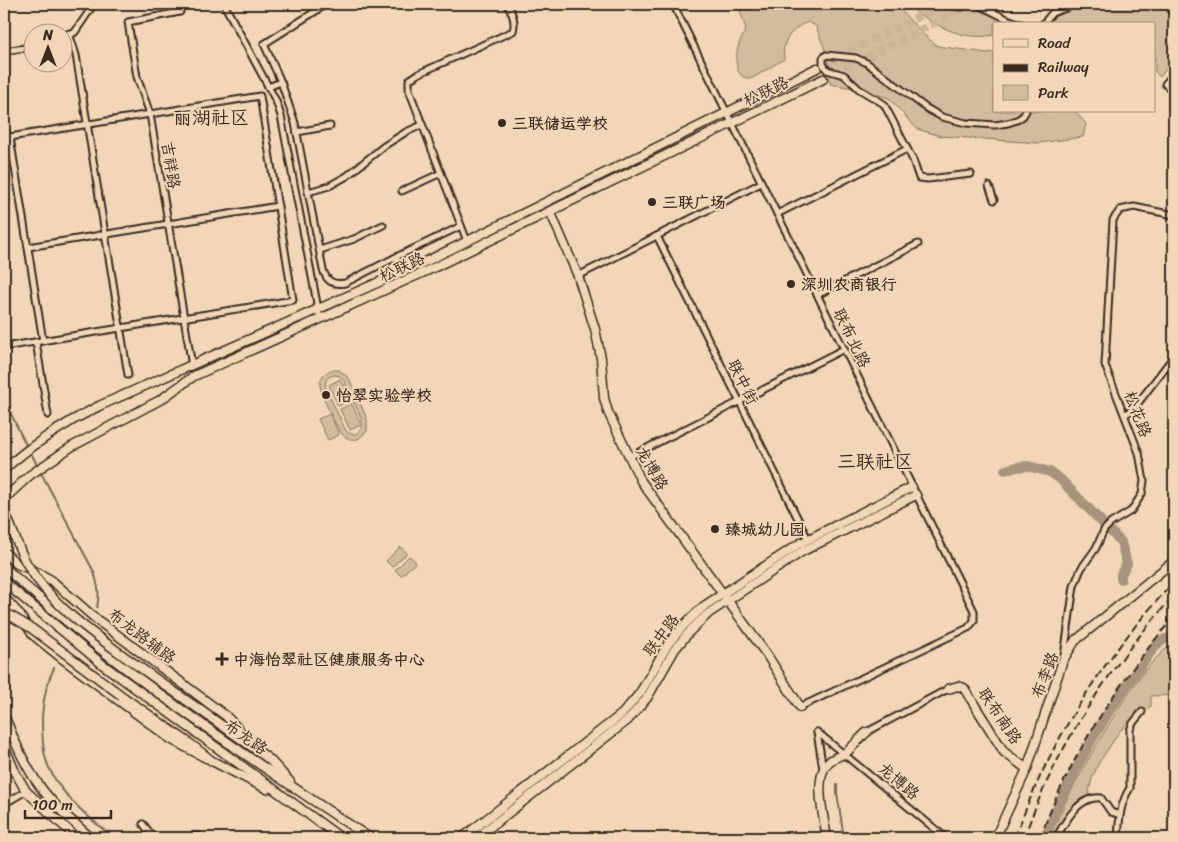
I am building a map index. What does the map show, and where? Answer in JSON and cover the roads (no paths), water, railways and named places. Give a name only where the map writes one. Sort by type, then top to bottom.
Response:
[{"type":"street","points":[[72,33],[79,27],[94,4]]},
{"type":"street","points":[[224,4],[268,87],[281,116],[320,319]]},
{"type":"street","points":[[327,4],[264,44],[281,82],[297,132],[326,278],[337,284],[345,283],[461,226]]},
{"type":"street","points":[[467,242],[409,90],[409,80],[418,74],[513,31],[515,26],[514,20],[507,4]]},
{"type":"street","name":"联布北路","points":[[673,4],[974,611],[974,621],[968,628],[800,707]]},
{"type":"street","points":[[946,4],[961,7],[969,4]]},
{"type":"street","points":[[977,4],[985,6],[1015,22]]},
{"type":"street","points":[[1045,22],[1052,13],[1077,4]]},
{"type":"street","name":"吉祥路","points":[[180,12],[128,22],[137,76],[150,114],[192,366]]},
{"type":"street","points":[[72,42],[76,55],[128,375]]},
{"type":"street","points":[[4,52],[22,49]]},
{"type":"street","points":[[971,174],[922,180],[917,176],[913,160],[884,104],[859,89],[844,75],[827,70],[823,61],[826,55],[856,58],[868,63],[926,108],[942,116],[966,123],[1008,124],[1024,116],[1026,112]]},
{"type":"street","name":"松联路","points":[[4,469],[41,440],[99,406],[467,242],[817,68]]},
{"type":"street","points":[[1174,74],[1165,84],[1174,92]]},
{"type":"street","name":"松联路","points":[[4,499],[30,475],[53,459],[87,438],[160,400],[194,376],[433,268],[823,79]]},
{"type":"street","points":[[268,87],[281,82]]},
{"type":"street","points":[[4,347],[293,300],[260,96],[10,137]]},
{"type":"street","points":[[308,192],[328,186],[347,176],[384,146],[406,132],[422,125]]},
{"type":"street","points":[[297,132],[330,126]]},
{"type":"street","points":[[4,131],[10,137],[43,341]]},
{"type":"street","points":[[777,214],[907,148]]},
{"type":"street","points":[[402,191],[441,174]]},
{"type":"street","points":[[578,276],[762,183]]},
{"type":"street","points":[[989,186],[994,200]]},
{"type":"street","points":[[28,247],[278,206]]},
{"type":"street","name":"松花路","points":[[1063,660],[1074,586],[1081,569],[1096,548],[1104,530],[1111,523],[1131,511],[1142,494],[1144,481],[1139,453],[1105,365],[1114,220],[1120,210],[1134,207],[1174,215]]},
{"type":"street","name":"龙博路","points":[[550,211],[578,276],[598,338],[606,405],[641,482],[778,670],[800,707]]},
{"type":"street","points":[[320,250],[354,239],[383,226]]},
{"type":"street","name":"联中街","points":[[657,236],[808,539]]},
{"type":"street","points":[[817,295],[918,244]]},
{"type":"street","points":[[396,257],[402,272]]},
{"type":"street","points":[[36,342],[48,415]]},
{"type":"street","points":[[629,457],[844,349]]},
{"type":"street","points":[[1125,415],[1135,407],[1174,356]]},
{"type":"street","name":"联中路","points":[[476,838],[628,720],[647,698],[668,659],[683,639],[725,597],[778,556],[808,539],[914,491]]},
{"type":"street","name":"联中路","points":[[462,838],[622,714],[640,693],[661,655],[676,634],[699,610],[914,491]]},
{"type":"street","points":[[4,511],[23,557],[46,591],[74,618],[128,659],[258,751],[278,768],[300,792]]},
{"type":"street","name":"布龙路辅路","points":[[4,552],[17,564],[51,580],[96,619],[226,716],[258,751]]},
{"type":"street","name":"布李路","points":[[995,838],[1027,769],[1063,660],[1075,641],[1174,560]]},
{"type":"street","name":"布龙路","points":[[4,567],[108,656],[300,792],[370,838]]},
{"type":"street","name":"布龙路","points":[[4,582],[102,664],[341,838]]},
{"type":"street","points":[[4,597],[19,614],[33,635],[172,740],[184,748],[283,797]]},
{"type":"street","points":[[4,612],[31,628],[212,761]]},
{"type":"street","name":"联布南路","points":[[948,689],[958,686],[964,688],[1004,752],[1027,769]]},
{"type":"street","points":[[827,838],[820,783],[823,769],[832,758],[845,754],[867,732],[948,689]]},
{"type":"street","points":[[1118,838],[1120,815],[1130,788],[1130,730],[1132,723],[1142,712]]},
{"type":"street","points":[[4,715],[22,758],[40,787],[54,804],[91,838]]},
{"type":"street","name":"龙博路","points":[[823,769],[817,732],[946,838]]},
{"type":"street","points":[[5,751],[26,791],[77,838]]},
{"type":"street","points":[[4,804],[26,791]]},
{"type":"street","points":[[1056,838],[1075,809],[1088,800],[1101,798],[1111,812],[1120,815]]},
{"type":"street","points":[[143,824],[154,838]]},
{"type":"street","points":[[187,838],[198,836]]},
{"type":"waterway","points":[[4,387],[11,414],[27,447]]},
{"type":"waterway","points":[[30,451],[38,467]]},
{"type":"waterway","points":[[1005,470],[1028,466],[1050,472],[1060,479],[1121,542],[1127,564],[1121,574],[1121,579]]},
{"type":"waterway","points":[[40,471],[94,572],[98,590],[97,607]]},
{"type":"waterway","points":[[1045,838],[1075,770],[1112,706],[1154,648],[1163,640],[1174,637]]},
{"type":"waterway","points":[[54,668],[45,692],[42,717],[43,746],[49,768],[63,791],[113,838]]},
{"type":"waterway","points":[[837,784],[844,838]]},
{"type":"tunnel","points":[[817,68],[944,4]]},
{"type":"tunnel","points":[[823,79],[972,4]]},
{"type":"railway","points":[[1015,838],[1044,768],[1081,702],[1125,639],[1174,582]]},
{"type":"railway","points":[[1024,838],[1037,805],[1068,740],[1128,651],[1174,596]]},
{"type":"railway","points":[[1040,838],[1065,778],[1080,750],[1115,694],[1174,617]]},
{"type":"place","name":"三联储运学校","points":[[502,123]]},
{"type":"place","name":"三联广场","points":[[652,202]]},
{"type":"place","name":"深圳农商银行","points":[[791,284]]},
{"type":"place","name":"怡翠实验学校","points":[[326,395]]},
{"type":"place","name":"臻城幼儿园","points":[[715,529]]},
{"type":"place","name":"中海怡翠社区健康服务中心","points":[[222,659]]},
{"type":"district","name":"丽湖社区","points":[[211,117]]},
{"type":"district","name":"三联社区","points":[[875,461]]}]
